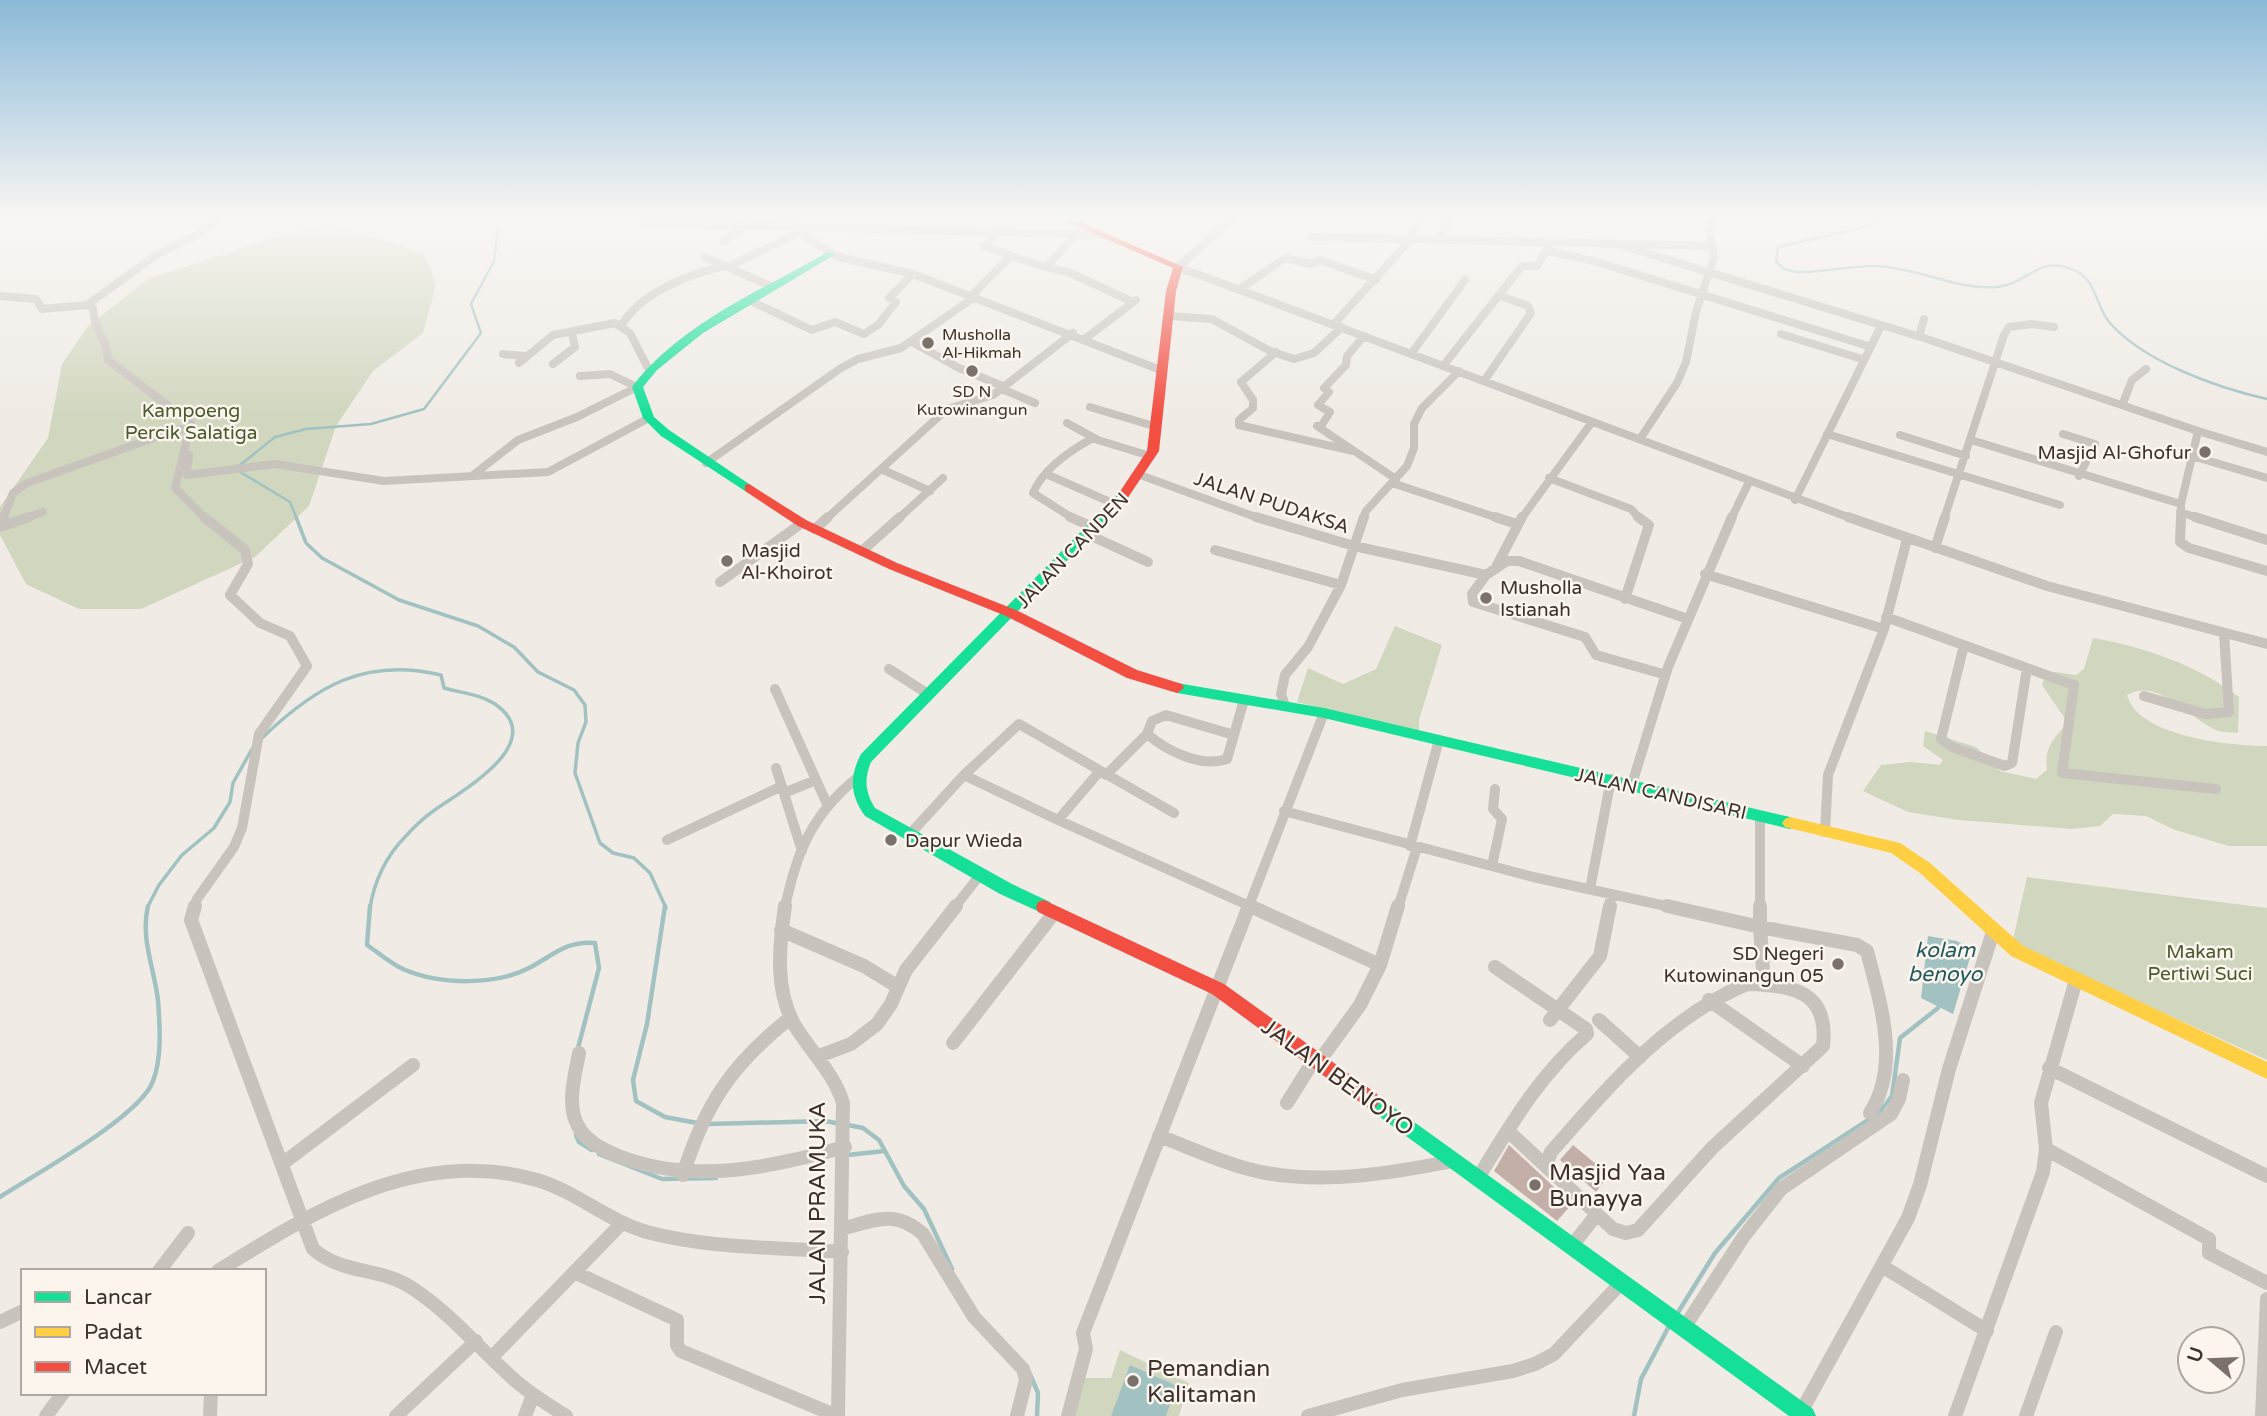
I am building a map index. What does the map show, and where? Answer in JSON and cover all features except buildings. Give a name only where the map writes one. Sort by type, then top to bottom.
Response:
[{"type":"street","points":[[0,296],[36,299],[40,308],[47,309],[87,305],[115,285]]},
{"type":"street","points":[[621,326],[629,310],[674,285]]},
{"type":"street","points":[[769,285],[773,287]]},
{"type":"street","points":[[472,476],[518,440],[578,417],[637,387],[649,370],[673,348],[753,302],[776,285]]},
{"type":"street","points":[[753,302],[812,330],[835,322],[864,334],[871,332],[886,316],[895,302],[889,298],[902,285]]},
{"type":"street","points":[[945,285],[1163,370]]},
{"type":"street","points":[[706,463],[852,361],[895,351],[912,342],[983,285]]},
{"type":"street","points":[[1086,338],[1135,300],[1099,285]]},
{"type":"street","name":"JALAN CANDEN","points":[[857,778],[876,746],[1092,532],[1140,475],[1150,456],[1157,427],[1175,285]]},
{"type":"street","points":[[1229,285],[1795,500],[1907,539],[2047,586],[2267,644]]},
{"type":"street","points":[[1240,289],[1246,285]]},
{"type":"street","points":[[1169,316],[1210,318],[1233,329],[1250,343],[1295,359],[1306,358],[1338,326],[1372,285]]},
{"type":"street","points":[[1411,355],[1461,285]]},
{"type":"street","points":[[1443,366],[1509,285]]},
{"type":"street","points":[[1673,285],[1868,346]]},
{"type":"street","points":[[1640,439],[1682,373],[1705,285]]},
{"type":"street","points":[[1746,285],[1919,336],[2123,404],[2141,413],[2267,452]]},
{"type":"street","points":[[1484,381],[1531,313],[1528,306],[1501,296]]},
{"type":"street","points":[[87,305],[93,308],[93,320],[108,345],[108,360],[191,423],[182,451],[176,488],[192,508],[245,550],[248,565],[230,595],[260,623],[290,636],[302,651],[307,666],[257,745],[242,828],[228,856],[197,900],[191,920],[313,1249],[335,1268],[395,1278],[447,1313],[533,1395],[566,1416]]},
{"type":"street","points":[[1919,336],[1924,319]]},
{"type":"street","points":[[503,354],[521,359],[553,335],[572,334],[608,323],[621,326],[630,333],[649,370]]},
{"type":"street","points":[[1935,548],[1998,362],[2001,342],[2009,327],[2032,324],[2054,327]]},
{"type":"street","points":[[1795,500],[1868,346],[1881,326]]},
{"type":"street","points":[[720,582],[808,526],[881,469],[954,405],[984,398],[1003,388],[1073,333]]},
{"type":"street","points":[[553,364],[575,347],[572,334]]},
{"type":"street","points":[[1781,334],[1862,359]]},
{"type":"street","points":[[1364,336],[1347,356],[1346,365],[1324,388],[1329,392],[1318,405],[1330,412],[1317,426],[1394,481],[1517,524]]},
{"type":"street","points":[[912,342],[959,368],[1035,403]]},
{"type":"street","points":[[1276,352],[1241,382],[1252,400],[1253,408],[1239,421],[1239,425],[1353,452]]},
{"type":"street","points":[[2123,404],[2130,383],[2146,369]]},
{"type":"street","points":[[1285,706],[1281,694],[1285,675],[1308,647],[1340,585],[1366,511],[1410,459],[1416,416],[1435,393],[1459,371]]},
{"type":"street","points":[[191,428],[195,431],[186,467],[187,475],[275,464],[384,481],[548,472],[649,418],[637,387],[614,373],[580,376]]},
{"type":"street","points":[[1090,407],[1157,427]]},
{"type":"street","name":"JALAN CANDISARI","points":[[649,418],[706,463],[808,526],[1011,613],[1152,681],[1324,713],[1632,784],[1907,853],[1992,935],[2076,980],[2267,1071]]},
{"type":"street","points":[[1496,567],[1517,524],[1592,422]]},
{"type":"street","points":[[1067,424],[1093,438],[1150,456]]},
{"type":"street","points":[[0,527],[4,512],[17,488],[129,445],[191,428]]},
{"type":"street","points":[[2198,430],[2180,508],[2180,542],[2189,548],[2267,571]]},
{"type":"street","points":[[1827,434],[1960,477],[2060,505]]},
{"type":"street","points":[[2063,434],[2095,445],[2079,476]]},
{"type":"street","points":[[1900,435],[1966,456]]},
{"type":"street","points":[[1093,438],[1076,447],[1046,474],[1034,493],[1092,532],[1148,562]]},
{"type":"street","points":[[1971,440],[2180,508],[2267,540]]},
{"type":"street","points":[[2192,456],[2267,478]]},
{"type":"street","points":[[881,469],[930,491]]},
{"type":"street","points":[[1046,474],[1117,505]]},
{"type":"street","name":"JALAN PUDAKSA","points":[[1140,475],[1225,509],[1355,547],[1486,575]]},
{"type":"street","points":[[862,551],[943,478]]},
{"type":"street","points":[[1549,478],[1631,509],[1632,513],[1649,525],[1625,600]]},
{"type":"street","points":[[1632,784],[1663,674],[1704,574],[1749,482]]},
{"type":"street","points":[[0,527],[43,513]]},
{"type":"street","points":[[1825,832],[1828,775],[1884,629],[1907,539]]},
{"type":"street","points":[[1215,550],[1340,585]]},
{"type":"street","points":[[1663,674],[1596,654],[1589,648],[1585,637],[1473,602],[1472,594],[1486,575],[1496,567],[1507,561],[1519,561],[1625,600],[1685,618]]},
{"type":"street","points":[[1704,574],[1884,629]]},
{"type":"street","points":[[1886,617],[2074,685],[2062,773],[2216,789]]},
{"type":"street","points":[[2144,696],[2206,714],[2229,712],[2224,633]]},
{"type":"street","points":[[1964,645],[1941,739],[1952,747],[2005,766],[2012,763],[2027,668]]},
{"type":"street","points":[[889,669],[928,694]]},
{"type":"street","points":[[775,689],[827,804]]},
{"type":"street","points":[[1147,734],[1157,742],[1213,765],[1227,759],[1244,700]]},
{"type":"street","points":[[1068,1416],[1085,1341],[1159,1136],[1324,713]]},
{"type":"street","points":[[1058,820],[1102,774],[1147,734],[1152,721],[1166,715],[1234,735]]},
{"type":"street","points":[[909,834],[964,775],[1019,724],[1174,813]]},
{"type":"street","points":[[1287,1103],[1360,1005],[1380,965],[1414,847],[1439,740]]},
{"type":"street","points":[[776,768],[802,851]]},
{"type":"street","points":[[964,775],[1247,907],[1380,965]]},
{"type":"street","name":"JALAN PRAMUKA","points":[[837,1416],[843,1103],[839,1087],[790,1018],[778,976],[780,930],[802,851],[827,804],[857,778]]},
{"type":"street","name":"JALAN BENOYO","points":[[857,778],[858,794],[870,812],[980,875],[1054,913],[1218,989],[1802,1415]]},
{"type":"street","points":[[1590,889],[1611,779]]},
{"type":"street","points":[[667,840],[783,790],[816,780]]},
{"type":"street","points":[[1492,866],[1502,818],[1493,809],[1494,789]]},
{"type":"street","points":[[1284,811],[1492,866],[1760,927],[1853,944],[1867,950],[1885,1024],[1891,1114],[1781,1189],[1677,1322]]},
{"type":"street","points":[[1760,817],[1760,927],[1764,984]]},
{"type":"street","points":[[819,1056],[855,1045],[866,1034],[892,1002],[895,985],[980,875]]},
{"type":"street","points":[[1550,1020],[1600,956],[1606,937],[1611,894]]},
{"type":"street","points":[[953,1043],[1054,913]]},
{"type":"street","points":[[780,930],[864,966],[895,985]]},
{"type":"street","points":[[1802,1415],[1908,1218],[1920,1185],[1949,1069],[1992,935]]},
{"type":"street","points":[[1478,1178],[1528,1098],[1549,1071],[1587,1034],[1586,1029],[1561,1009],[1495,967]]},
{"type":"street","points":[[1955,1416],[2043,1172],[2046,1149],[2041,1103],[2076,980]]},
{"type":"street","points":[[1508,1131],[1597,1214],[1619,1232],[1638,1230],[1712,1148],[1763,1098],[1823,1046],[1825,1018],[1818,1003],[1805,994],[1764,984],[1747,984],[1723,991],[1640,1057],[1552,1152],[1548,1160],[1550,1170]]},
{"type":"street","points":[[1709,1000],[1803,1066]]},
{"type":"street","points":[[683,1175],[697,1128],[727,1075],[756,1044],[790,1018]]},
{"type":"street","points":[[1599,1020],[1640,1057]]},
{"type":"street","points":[[579,1052],[573,1111],[585,1135],[602,1149],[638,1166],[683,1175],[740,1172],[844,1151]]},
{"type":"street","points":[[282,1164],[414,1065]]},
{"type":"street","points":[[2049,1068],[2267,1176]]},
{"type":"street","points":[[1870,1113],[1890,1098],[1903,1080]]},
{"type":"street","points":[[1159,1136],[1240,1166],[1306,1177],[1349,1177],[1453,1161]]},
{"type":"street","points":[[2046,1149],[2209,1239],[2209,1253],[2267,1283]]},
{"type":"street","points":[[221,1269],[301,1219],[384,1181],[408,1174],[469,1170],[538,1180],[622,1223],[645,1231],[683,1238],[842,1252]]},
{"type":"street","points":[[1571,1247],[1597,1214]]},
{"type":"street","points":[[842,1229],[891,1218],[901,1219],[917,1228],[929,1242],[973,1315],[1023,1369],[1025,1391],[1017,1416]]},
{"type":"street","points":[[492,1357],[622,1223]]},
{"type":"street","points":[[161,1269],[188,1233]]},
{"type":"street","points":[[1882,1266],[1987,1331]]},
{"type":"street","points":[[576,1273],[677,1320],[677,1345],[681,1351],[837,1416]]},
{"type":"street","points":[[1308,1416],[1402,1390],[1513,1371],[1535,1364],[1554,1354],[1621,1283]]},
{"type":"street","points":[[2262,1416],[2267,1299]]},
{"type":"street","points":[[0,1321],[21,1312]]},
{"type":"street","points":[[2026,1416],[2056,1332]]},
{"type":"street","points":[[396,1416],[476,1341]]},
{"type":"street","points":[[46,1416],[62,1395]]},
{"type":"street","points":[[210,1416],[211,1395]]},
{"type":"street","points":[[525,1416],[533,1395]]},
{"type":"green space","name":"Kampoeng Percik Salatiga","points":[[140,285],[436,285],[423,333],[373,371],[336,426],[309,506],[255,557],[141,609],[79,609],[26,584],[0,535],[0,507],[48,438],[62,364],[88,326]]},
{"type":"green space","points":[[1395,626],[1442,645],[1419,720],[1419,732],[1297,702],[1308,668],[1343,684],[1376,669]]},
{"type":"green space","points":[[2093,638],[2170,659],[2206,676],[2239,697],[2238,733],[2216,730],[2206,725],[2162,695],[2139,691],[2127,695],[2134,709],[2166,729],[2209,741],[2267,746],[2267,846],[2229,846],[2175,830],[2146,816],[2113,814],[2100,826],[2072,829],[1959,820],[1908,812],[1863,791],[1881,765],[1911,762],[1940,765],[1943,760],[1923,746],[1925,731],[1976,747],[2000,771],[2036,779],[2047,770],[2047,755],[2051,744],[2068,723],[2042,685],[2045,677],[2055,672],[2076,675],[2084,669]]},
{"type":"green space","name":"Makam Pertiwi Suci","points":[[2027,877],[2267,908],[2267,1060],[2012,944]]},
{"type":"green space","name":"Pemandian Kalitaman","points":[[1120,1350],[1189,1383],[1179,1416],[1071,1416],[1083,1378],[1111,1378]]},
{"type":"water","name":"kolam benoyo","points":[[1928,936],[1957,941],[1972,951],[1953,1014],[1921,998]]},
{"type":"water","points":[[1130,1365],[1177,1386],[1166,1416],[1111,1416]]},
{"type":"waterway","points":[[297,519],[290,502],[242,473],[239,466],[275,437],[306,429],[371,424],[424,409],[481,333],[471,304],[481,285]]},
{"type":"waterway","points":[[1965,285],[2008,285]]},
{"type":"waterway","points":[[2090,285],[2105,317],[2124,337],[2142,350],[2183,372],[2267,399]]},
{"type":"waterway","points":[[296,517],[306,543],[322,558],[399,600],[478,626],[514,647],[538,672],[574,690],[585,705],[586,722],[578,743],[575,773],[600,843],[613,853],[634,858],[650,873],[666,908]]},
{"type":"waterway","points":[[262,738],[322,690],[365,673],[389,670],[414,670],[441,675],[444,688],[489,701],[509,719],[513,735],[507,750],[479,779],[425,818],[398,844],[382,870],[370,908]]},
{"type":"waterway","points":[[148,906],[159,885],[182,855],[214,828],[230,802],[233,783],[252,749]]},
{"type":"waterway","points":[[0,1197],[108,1127],[129,1111],[153,1081],[158,1062],[160,1031],[158,1001],[147,942],[148,906]]},
{"type":"waterway","points":[[370,906],[367,945],[403,969],[433,978],[467,981],[501,978],[531,967],[569,946],[595,943],[599,968],[578,1048]]},
{"type":"waterway","points":[[665,906],[647,1024],[633,1080],[636,1101],[665,1117],[697,1123]]},
{"type":"waterway","points":[[1677,1314],[1715,1253],[1779,1178],[1879,1113],[1892,1096],[1900,1038],[1938,1008]]},
{"type":"waterway","points":[[708,1124],[826,1121],[840,1124]]},
{"type":"waterway","points":[[848,1125],[863,1128],[879,1140],[885,1151]]},
{"type":"waterway","points":[[576,1135],[579,1142],[592,1150]]},
{"type":"waterway","points":[[847,1155],[885,1151]]},
{"type":"waterway","points":[[885,1151],[904,1186],[924,1209],[952,1269]]},
{"type":"waterway","points":[[599,1154],[662,1179],[716,1178]]},
{"type":"waterway","points":[[1634,1416],[1641,1379],[1669,1326]]},
{"type":"waterway","points":[[1029,1372],[1038,1393],[1037,1416]]},
{"type":"traffic: fast","points":[[749,488],[665,433],[649,418],[637,387],[654,367],[675,349],[726,313],[775,285]]},
{"type":"traffic: fast","points":[[1044,907],[1006,889],[870,812],[860,792],[860,772],[866,758],[1123,496]]},
{"type":"traffic: fast","points":[[1177,688],[1324,713],[1790,823]]},
{"type":"traffic: fast","points":[[1371,1100],[1806,1416]]},
{"type":"traffic: slow","points":[[1790,823],[1895,848],[1925,868],[2017,951],[2267,1071]]},
{"type":"traffic: jam","points":[[1123,496],[1153,451],[1173,285]]},
{"type":"traffic: jam","points":[[749,488],[802,523],[893,566],[1011,613],[1132,674],[1177,688]]},
{"type":"traffic: jam","points":[[1044,907],[1218,989],[1371,1100]]},
{"type":"place","name":"Musholla Al-Hikmah","points":[[928,343]]},
{"type":"place","name":"SD N Kutowinangun","points":[[972,371]]},
{"type":"place","name":"Masjid Al-Ghofur","points":[[2205,452]]},
{"type":"place","name":"Masjid Al-Khoirot","points":[[727,561]]},
{"type":"place","name":"Musholla Istianah","points":[[1486,598]]},
{"type":"place","name":"Dapur Wieda","points":[[891,840]]},
{"type":"place","name":"SD Negeri Kutowinangun 05","points":[[1838,964]]},
{"type":"place","name":"Masjid Yaa Bunayya","points":[[1535,1185]]},
{"type":"place","name":"Pemandian Kalitaman","points":[[1133,1381]]}]
